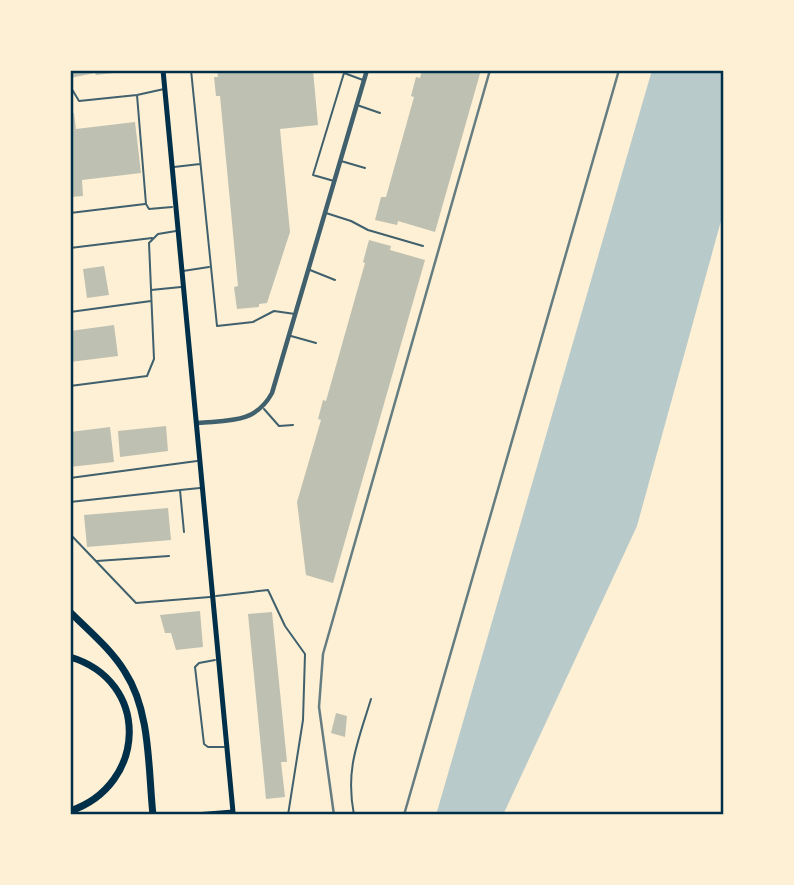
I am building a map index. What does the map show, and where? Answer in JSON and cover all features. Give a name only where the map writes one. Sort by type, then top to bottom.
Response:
[{"type":"highway","points":[[70,612],[115,658],[132,684],[143,719],[153,815]]},
{"type":"highway","points":[[70,657],[90,666],[113,686],[126,706],[129,726],[128,746],[117,777],[103,793],[70,811]]},
{"type":"main road","points":[[163,70],[233,813],[195,815]]},
{"type":"street","points":[[198,423],[251,416],[272,393],[367,70]]},
{"type":"lane","points":[[191,70],[217,326],[253,323],[274,311],[296,314]]},
{"type":"lane","points":[[334,181],[313,175],[344,72],[364,80]]},
{"type":"lane","points":[[70,86],[79,102],[165,89]]},
{"type":"lane","points":[[136,95],[146,204],[149,209],[177,206]]},
{"type":"lane","points":[[356,105],[380,113]]},
{"type":"lane","points":[[340,161],[365,169]]},
{"type":"lane","points":[[173,167],[201,163]]},
{"type":"lane","points":[[70,213],[146,204]]},
{"type":"lane","points":[[325,213],[351,221],[368,230],[423,246]]},
{"type":"lane","points":[[70,248],[152,238],[158,234],[179,230]]},
{"type":"lane","points":[[70,386],[147,376],[154,359],[148,248],[152,238]]},
{"type":"lane","points":[[183,271],[210,267]]},
{"type":"lane","points":[[309,270],[335,281]]},
{"type":"lane","points":[[151,290],[185,286]]},
{"type":"lane","points":[[70,312],[152,301]]},
{"type":"lane","points":[[290,336],[316,343]]},
{"type":"lane","points":[[262,407],[279,426],[293,425]]},
{"type":"lane","points":[[70,478],[201,461]]},
{"type":"lane","points":[[70,502],[204,488]]},
{"type":"lane","points":[[180,490],[184,532]]},
{"type":"lane","points":[[70,534],[136,603],[268,590],[285,626],[305,654],[303,720],[288,815]]},
{"type":"lane","points":[[96,561],[169,555]]},
{"type":"lane","points":[[220,660],[199,663],[195,667],[204,744],[208,747],[227,747]]},
{"type":"lane","points":[[354,815],[350,771],[370,699]]},
{"type":"shaded area","points":[[652,70],[724,70],[724,210],[637,526],[503,815],[436,815]]},
{"type":"building","points":[[70,70],[123,72],[95,73],[70,78]]},
{"type":"building","points":[[217,70],[313,70],[318,125],[280,129],[290,232],[267,303],[259,304],[259,307],[237,309],[234,287],[238,286],[220,96],[216,96],[214,77],[218,77]]},
{"type":"building","points":[[422,70],[481,70],[435,232],[398,221],[397,225],[375,220],[381,197],[386,197],[414,97],[411,96],[416,77],[420,78]]},
{"type":"building","points":[[74,113],[76,129],[135,122],[141,173],[82,180],[83,196],[70,197],[70,114]]},
{"type":"building","points":[[369,240],[391,246],[390,250],[425,260],[333,583],[306,575],[297,502],[321,420],[318,419],[323,400],[326,401],[365,263],[363,262]]},
{"type":"building","points":[[104,266],[109,295],[87,298],[83,269]]},
{"type":"building","points":[[114,325],[118,356],[70,362],[70,331]]},
{"type":"building","points":[[166,426],[168,451],[120,457],[118,431]]},
{"type":"building","points":[[110,427],[114,462],[70,467],[70,432]]},
{"type":"building","points":[[168,508],[171,540],[87,547],[84,515]]},
{"type":"building","points":[[200,611],[203,647],[176,650],[171,633],[165,633],[160,615]]},
{"type":"building","points":[[272,612],[287,762],[281,762],[285,797],[266,799],[248,614]]},
{"type":"building","points":[[336,713],[347,716],[345,737],[331,733]]},
{"type":"railway","points":[[334,815],[319,707],[323,654],[490,70]]},
{"type":"railway","points":[[404,815],[619,70]]}]
